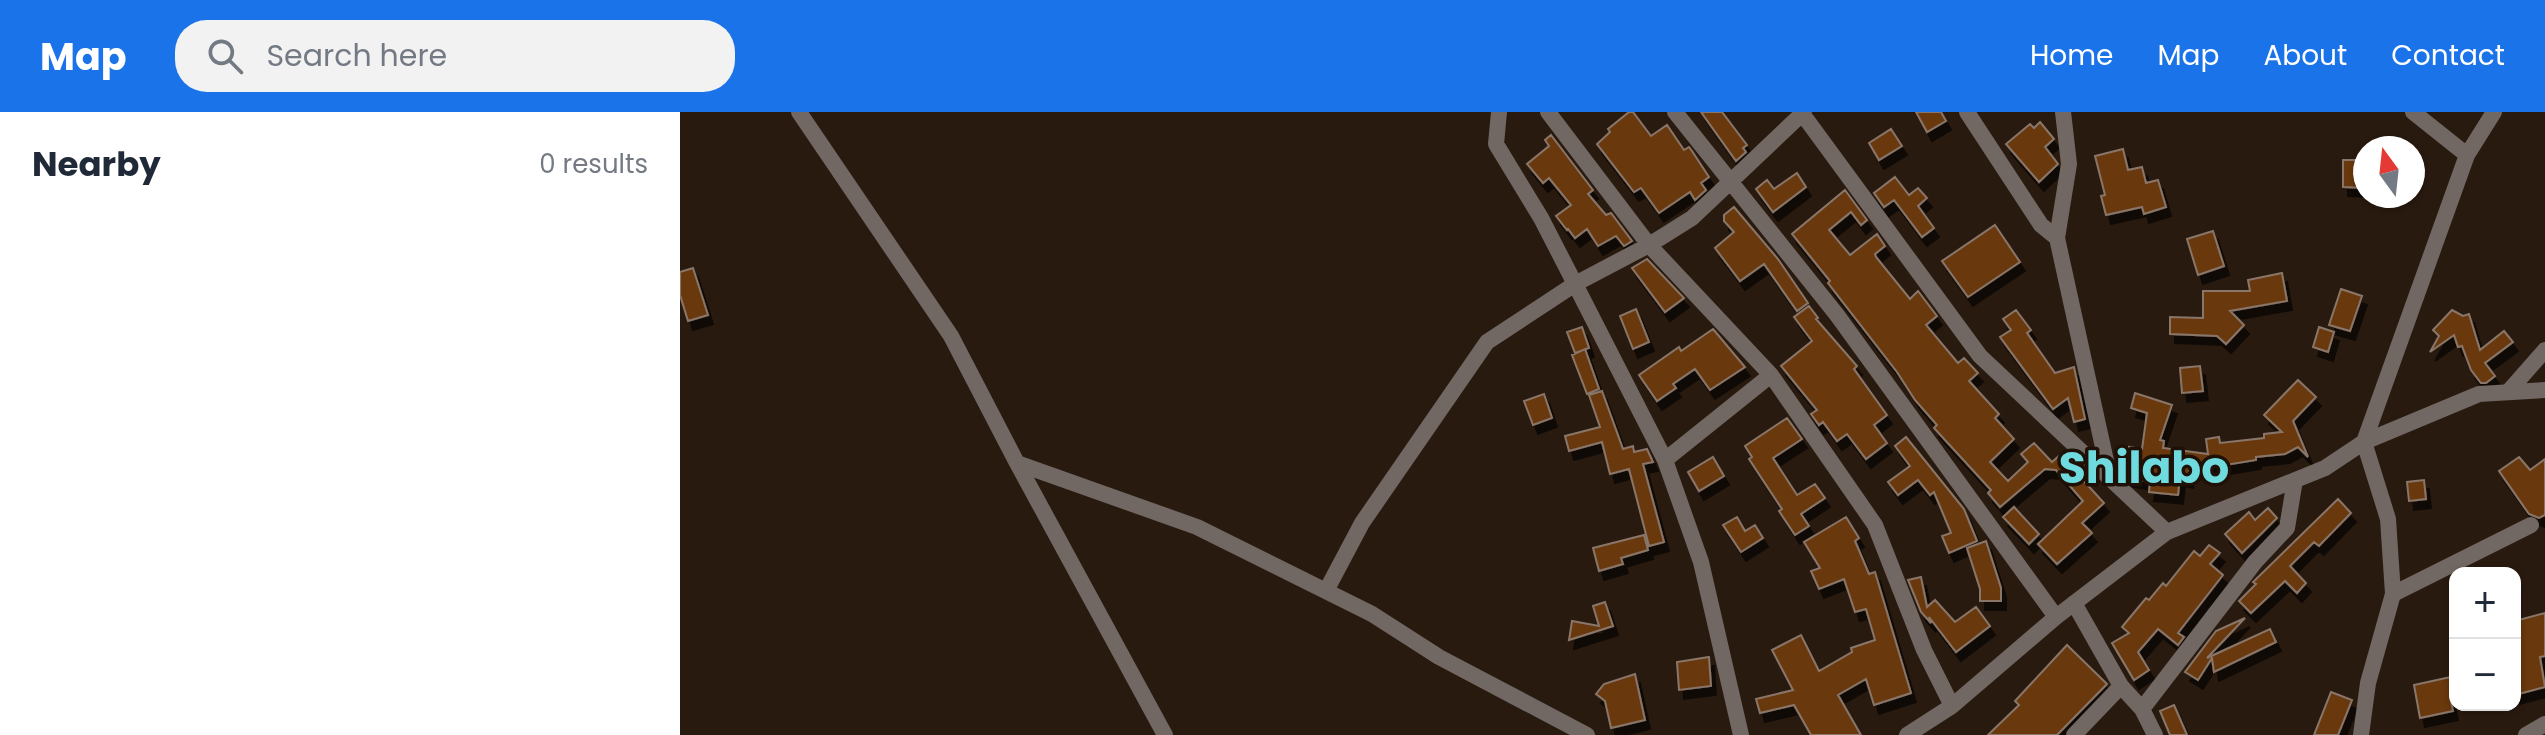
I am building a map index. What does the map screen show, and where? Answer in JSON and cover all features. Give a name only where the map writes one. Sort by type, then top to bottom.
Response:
[{"type":"street","points":[[799,112],[951,336],[1165,735]]},
{"type":"street","points":[[1499,112],[1496,144],[1541,218],[1665,460],[1701,562],[1741,735]]},
{"type":"street","points":[[1548,112],[1649,245],[1771,375],[1875,525],[1924,650],[1952,706]]},
{"type":"street","points":[[1675,112],[1837,315],[2056,617]]},
{"type":"street","points":[[1326,591],[1362,523],[1487,342],[1575,284],[1692,218],[1802,112],[1980,356],[2167,532]]},
{"type":"street","points":[[1967,112],[2041,225],[2057,238]]},
{"type":"street","points":[[2063,112],[2069,164],[2057,238],[2110,480]]},
{"type":"street","points":[[2413,112],[2467,155]]},
{"type":"street","points":[[2361,735],[2368,683],[2393,594],[2388,519],[2364,442],[2467,155],[2494,112]]},
{"type":"street","points":[[2508,392],[2545,350]]},
{"type":"street","points":[[1665,460],[1771,375]]},
{"type":"street","points":[[1907,735],[1952,706],[2056,617],[2167,532],[2325,468],[2364,442],[2479,394],[2545,390]]},
{"type":"street","points":[[1017,463],[1197,527],[1372,614],[1439,657],[1587,735]]},
{"type":"street","points":[[2142,709],[2255,562],[2287,528],[2295,480]]},
{"type":"street","points":[[2393,594],[2531,525]]},
{"type":"street","points":[[2074,603],[2121,686],[2142,709],[2155,735]]},
{"type":"street","points":[[2074,735],[2121,686]]},
{"type":"street","points":[[2526,735],[2545,724]]},
{"type":"building","points":[[1633,112],[1651,136],[1667,125],[1684,150],[1689,147],[1692,151],[1709,177],[1701,183],[1706,190],[1695,200],[1690,192],[1659,213],[1641,188],[1634,192],[1597,144],[1610,132],[1608,129]]},
{"type":"building","points":[[1701,112],[1722,112],[1747,145],[1743,148],[1746,152],[1736,161]]},
{"type":"building","points":[[1916,112],[1941,112],[1946,121],[1927,132]]},
{"type":"building","points":[[2040,122],[2054,139],[2045,147],[2058,164],[2039,182],[2006,144],[2030,124],[2034,128]]},
{"type":"building","points":[[1891,129],[1902,146],[1879,160],[1869,143]]},
{"type":"building","points":[[1551,135],[1593,190],[1588,194],[1606,215],[1611,213],[1632,241],[1624,246],[1616,236],[1598,246],[1587,229],[1575,238],[1556,216],[1571,205],[1549,178],[1543,183],[1527,164],[1549,146],[1545,140]]},
{"type":"building","points":[[2123,149],[2128,170],[2142,167],[2146,183],[2158,180],[2166,207],[2144,214],[2142,207],[2106,215],[2101,196],[2105,195],[2095,156]]},
{"type":"building","points":[[2343,160],[2353,160],[2353,187],[2343,187]]},
{"type":"building","points":[[1797,173],[1806,187],[1773,212],[1756,189],[1767,180],[1774,189]]},
{"type":"building","points":[[1895,177],[1909,195],[1918,188],[1927,198],[1918,206],[1934,228],[1922,237],[1894,200],[1884,207],[1874,193]]},
{"type":"building","points":[[1845,190],[1867,220],[1861,225],[1851,212],[1829,230],[1850,255],[1877,234],[1885,246],[1875,254],[1876,257],[1910,299],[1918,291],[1937,316],[1926,325],[1958,363],[1964,358],[1978,373],[1969,381],[1999,414],[1995,418],[2014,439],[1990,462],[2008,481],[2028,462],[2021,454],[2034,443],[2052,462],[2060,455],[2104,503],[2082,523],[2092,533],[2057,564],[2038,544],[2083,501],[2056,470],[2045,469],[2000,507],[1988,493],[1991,490],[1934,428],[1937,425],[1915,400],[1828,283],[1830,281],[1792,234]]},
{"type":"building","points":[[1734,207],[1778,259],[1808,303],[1797,311],[1764,264],[1740,281],[1715,248],[1734,232],[1724,221],[1724,215]]},
{"type":"building","points":[[1995,225],[2020,262],[1968,297],[1942,261]]},
{"type":"building","points":[[2213,231],[2224,266],[2198,275],[2187,239]]},
{"type":"building","points":[[1647,259],[1684,298],[1665,312],[1632,268]]},
{"type":"building","points":[[693,268],[708,315],[688,321],[680,295],[680,272]]},
{"type":"building","points":[[2282,273],[2287,301],[2230,311],[2244,325],[2226,344],[2217,336],[2170,334],[2170,317],[2203,318],[2203,291],[2250,291],[2248,280]]},
{"type":"building","points":[[2341,289],[2362,296],[2350,331],[2329,325]]},
{"type":"building","points":[[1809,306],[1816,319],[1857,366],[1854,369],[1887,415],[1874,425],[1887,443],[1866,459],[1847,434],[1837,441],[1823,422],[1819,425],[1811,414],[1817,410],[1781,366],[1812,341],[1794,317]]},
{"type":"building","points":[[1636,309],[1649,342],[1633,349],[1620,316]]},
{"type":"building","points":[[2016,310],[2031,330],[2027,333],[2055,373],[2074,367],[2085,419],[2074,422],[2068,398],[2053,409],[2000,337],[2011,330],[2003,319]]},
{"type":"building","points":[[2452,310],[2463,316],[2469,314],[2480,350],[2504,331],[2513,342],[2485,363],[2495,376],[2486,383],[2481,383],[2471,370],[2454,335],[2430,352],[2439,336],[2433,330]]},
{"type":"building","points":[[1582,327],[1589,348],[1575,353],[1567,332]]},
{"type":"building","points":[[2319,327],[2334,332],[2328,352],[2313,347]]},
{"type":"building","points":[[1713,329],[1745,367],[1710,390],[1695,369],[1673,384],[1676,388],[1657,401],[1639,375],[1679,347],[1681,351]]},
{"type":"building","points":[[1585,349],[1599,389],[1587,394],[1572,355]]},
{"type":"building","points":[[2200,366],[2203,391],[2182,393],[2180,368]]},
{"type":"building","points":[[2298,380],[2316,397],[2293,421],[2308,457],[2298,447],[2285,454],[2189,471],[2188,479],[2180,477],[2178,495],[2149,492],[2150,482],[2124,477],[2129,447],[2142,449],[2147,413],[2131,408],[2135,393],[2172,405],[2160,440],[2164,441],[2163,448],[2208,454],[2206,439],[2219,437],[2220,443],[2264,438],[2264,434],[2282,432],[2264,415]]},
{"type":"building","points":[[1602,391],[1623,449],[1633,446],[1634,452],[1647,449],[1653,462],[1643,464],[1664,542],[1649,546],[1629,469],[1610,474],[1602,442],[1569,451],[1565,436],[1600,427],[1589,395]]},
{"type":"building","points":[[1544,394],[1552,418],[1533,425],[1524,401]]},
{"type":"building","points":[[1787,418],[1802,439],[1773,458],[1797,495],[1815,484],[1825,498],[1801,514],[1809,526],[1795,535],[1749,459],[1752,457],[1745,446]]},
{"type":"building","points":[[1906,437],[1964,509],[1977,541],[1949,553],[1942,536],[1951,533],[1934,492],[1930,495],[1918,480],[1898,495],[1888,482],[1910,466],[1895,446]]},
{"type":"building","points":[[1713,457],[1724,476],[1699,491],[1688,472]]},
{"type":"building","points":[[2519,457],[2530,470],[2545,459],[2545,515],[2539,518],[2529,514],[2499,471]]},
{"type":"building","points":[[2424,480],[2426,499],[2409,501],[2407,482]]},
{"type":"building","points":[[2338,499],[2351,513],[2319,546],[2314,542],[2290,566],[2306,583],[2297,593],[2285,581],[2251,613],[2239,601],[2256,584],[2253,582]]},
{"type":"building","points":[[2014,507],[2039,534],[2029,544],[2003,517]]},
{"type":"building","points":[[2268,508],[2277,518],[2242,553],[2225,534],[2249,512],[2255,520]]},
{"type":"building","points":[[1737,517],[1745,531],[1755,525],[1763,538],[1741,552],[1723,525]]},
{"type":"building","points":[[1846,517],[1859,538],[1855,541],[1869,574],[1875,572],[1911,693],[1874,705],[1866,679],[1838,695],[1861,735],[1811,735],[1794,705],[1760,713],[1756,699],[1793,690],[1772,650],[1801,635],[1819,671],[1852,652],[1851,648],[1875,640],[1866,609],[1855,612],[1844,579],[1819,589],[1811,571],[1820,568],[1804,542]]},
{"type":"building","points":[[1644,535],[1648,550],[1621,558],[1623,564],[1599,571],[1593,548]]},
{"type":"building","points":[[1986,541],[2001,588],[2001,601],[1980,601],[1980,589],[1967,548]]},
{"type":"building","points":[[2209,545],[2220,553],[2210,564],[2223,575],[2178,633],[2184,637],[2178,645],[2158,629],[2138,652],[2149,670],[2134,680],[2112,643],[2129,633],[2122,627],[2146,598],[2149,600],[2163,583],[2166,586],[2194,551],[2200,556]]},
{"type":"building","points":[[1921,577],[1927,607],[1935,600],[1955,622],[1976,607],[1990,626],[1956,652],[1929,617],[1931,623],[1921,612],[1908,580]]},
{"type":"building","points":[[1605,602],[1613,626],[1569,640],[1572,621],[1599,626],[1593,606]]},
{"type":"building","points":[[2545,613],[2545,656],[2540,657],[2545,687],[2521,693],[2521,639],[2521,619]]},
{"type":"building","points":[[2245,618],[2207,658],[2270,629],[2276,642],[2214,672],[2212,658],[2198,680],[2185,672],[2216,631]]},
{"type":"building","points":[[2067,645],[2107,684],[2057,735],[1988,735],[2019,705],[2015,701]]},
{"type":"building","points":[[1709,657],[1711,686],[1679,690],[1677,662]]},
{"type":"building","points":[[1635,674],[1645,720],[1611,728],[1605,701],[1596,694],[1604,684]]},
{"type":"building","points":[[2449,677],[2449,711],[2453,711],[2420,718],[2414,685]]},
{"type":"building","points":[[2331,692],[2352,700],[2338,735],[2314,735]]},
{"type":"building","points":[[2174,705],[2187,735],[2170,735],[2160,711]]},
{"type":"district","name":"Shilabo","points":[[2144,467]]}]
